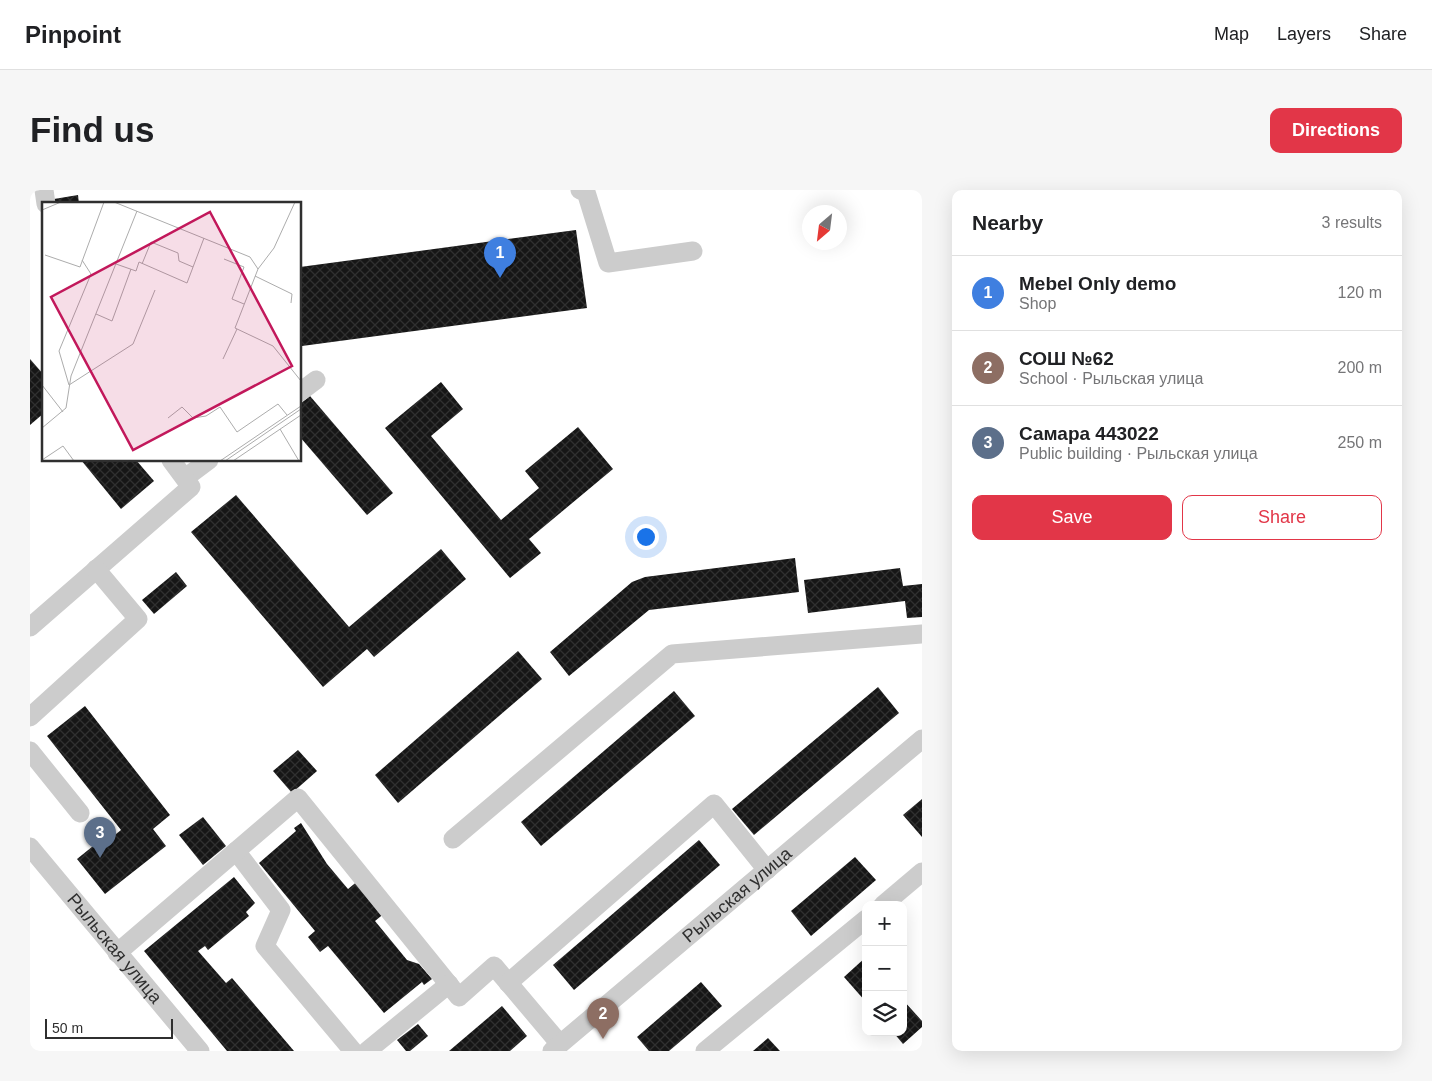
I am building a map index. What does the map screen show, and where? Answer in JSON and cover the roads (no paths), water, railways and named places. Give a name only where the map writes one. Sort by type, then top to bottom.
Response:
[{"type":"street","points":[[580,190],[586,192],[608,263],[693,251]]},
{"type":"street","points":[[301,391],[316,380]]},
{"type":"street","points":[[30,627],[191,487],[172,461]]},
{"type":"street","points":[[185,478],[208,461]]},
{"type":"street","points":[[30,717],[138,619],[96,569]]},
{"type":"street","points":[[453,839],[672,654],[922,634]]},
{"type":"street","name":"Рыльская улица","points":[[556,1048],[922,739]]},
{"type":"street","points":[[30,751],[80,813]]},
{"type":"street","points":[[117,953],[298,798],[459,997],[494,966],[556,1048]]},
{"type":"street","points":[[508,983],[714,804],[767,870]]},
{"type":"street","name":"Рыльская улица","points":[[30,847],[200,1051]]},
{"type":"street","points":[[236,851],[281,910],[265,946],[353,1051]]},
{"type":"street","points":[[888,901],[922,872]]},
{"type":"street","points":[[705,1051],[862,922]]},
{"type":"street","points":[[367,1051],[448,984]]},
{"type":"place","name":"Mebel Only demo","points":[[500,278]]},
{"type":"place","name":"Самара 443022","points":[[100,858]]},
{"type":"place","name":"СОШ №62","points":[[603,1039]]}]
